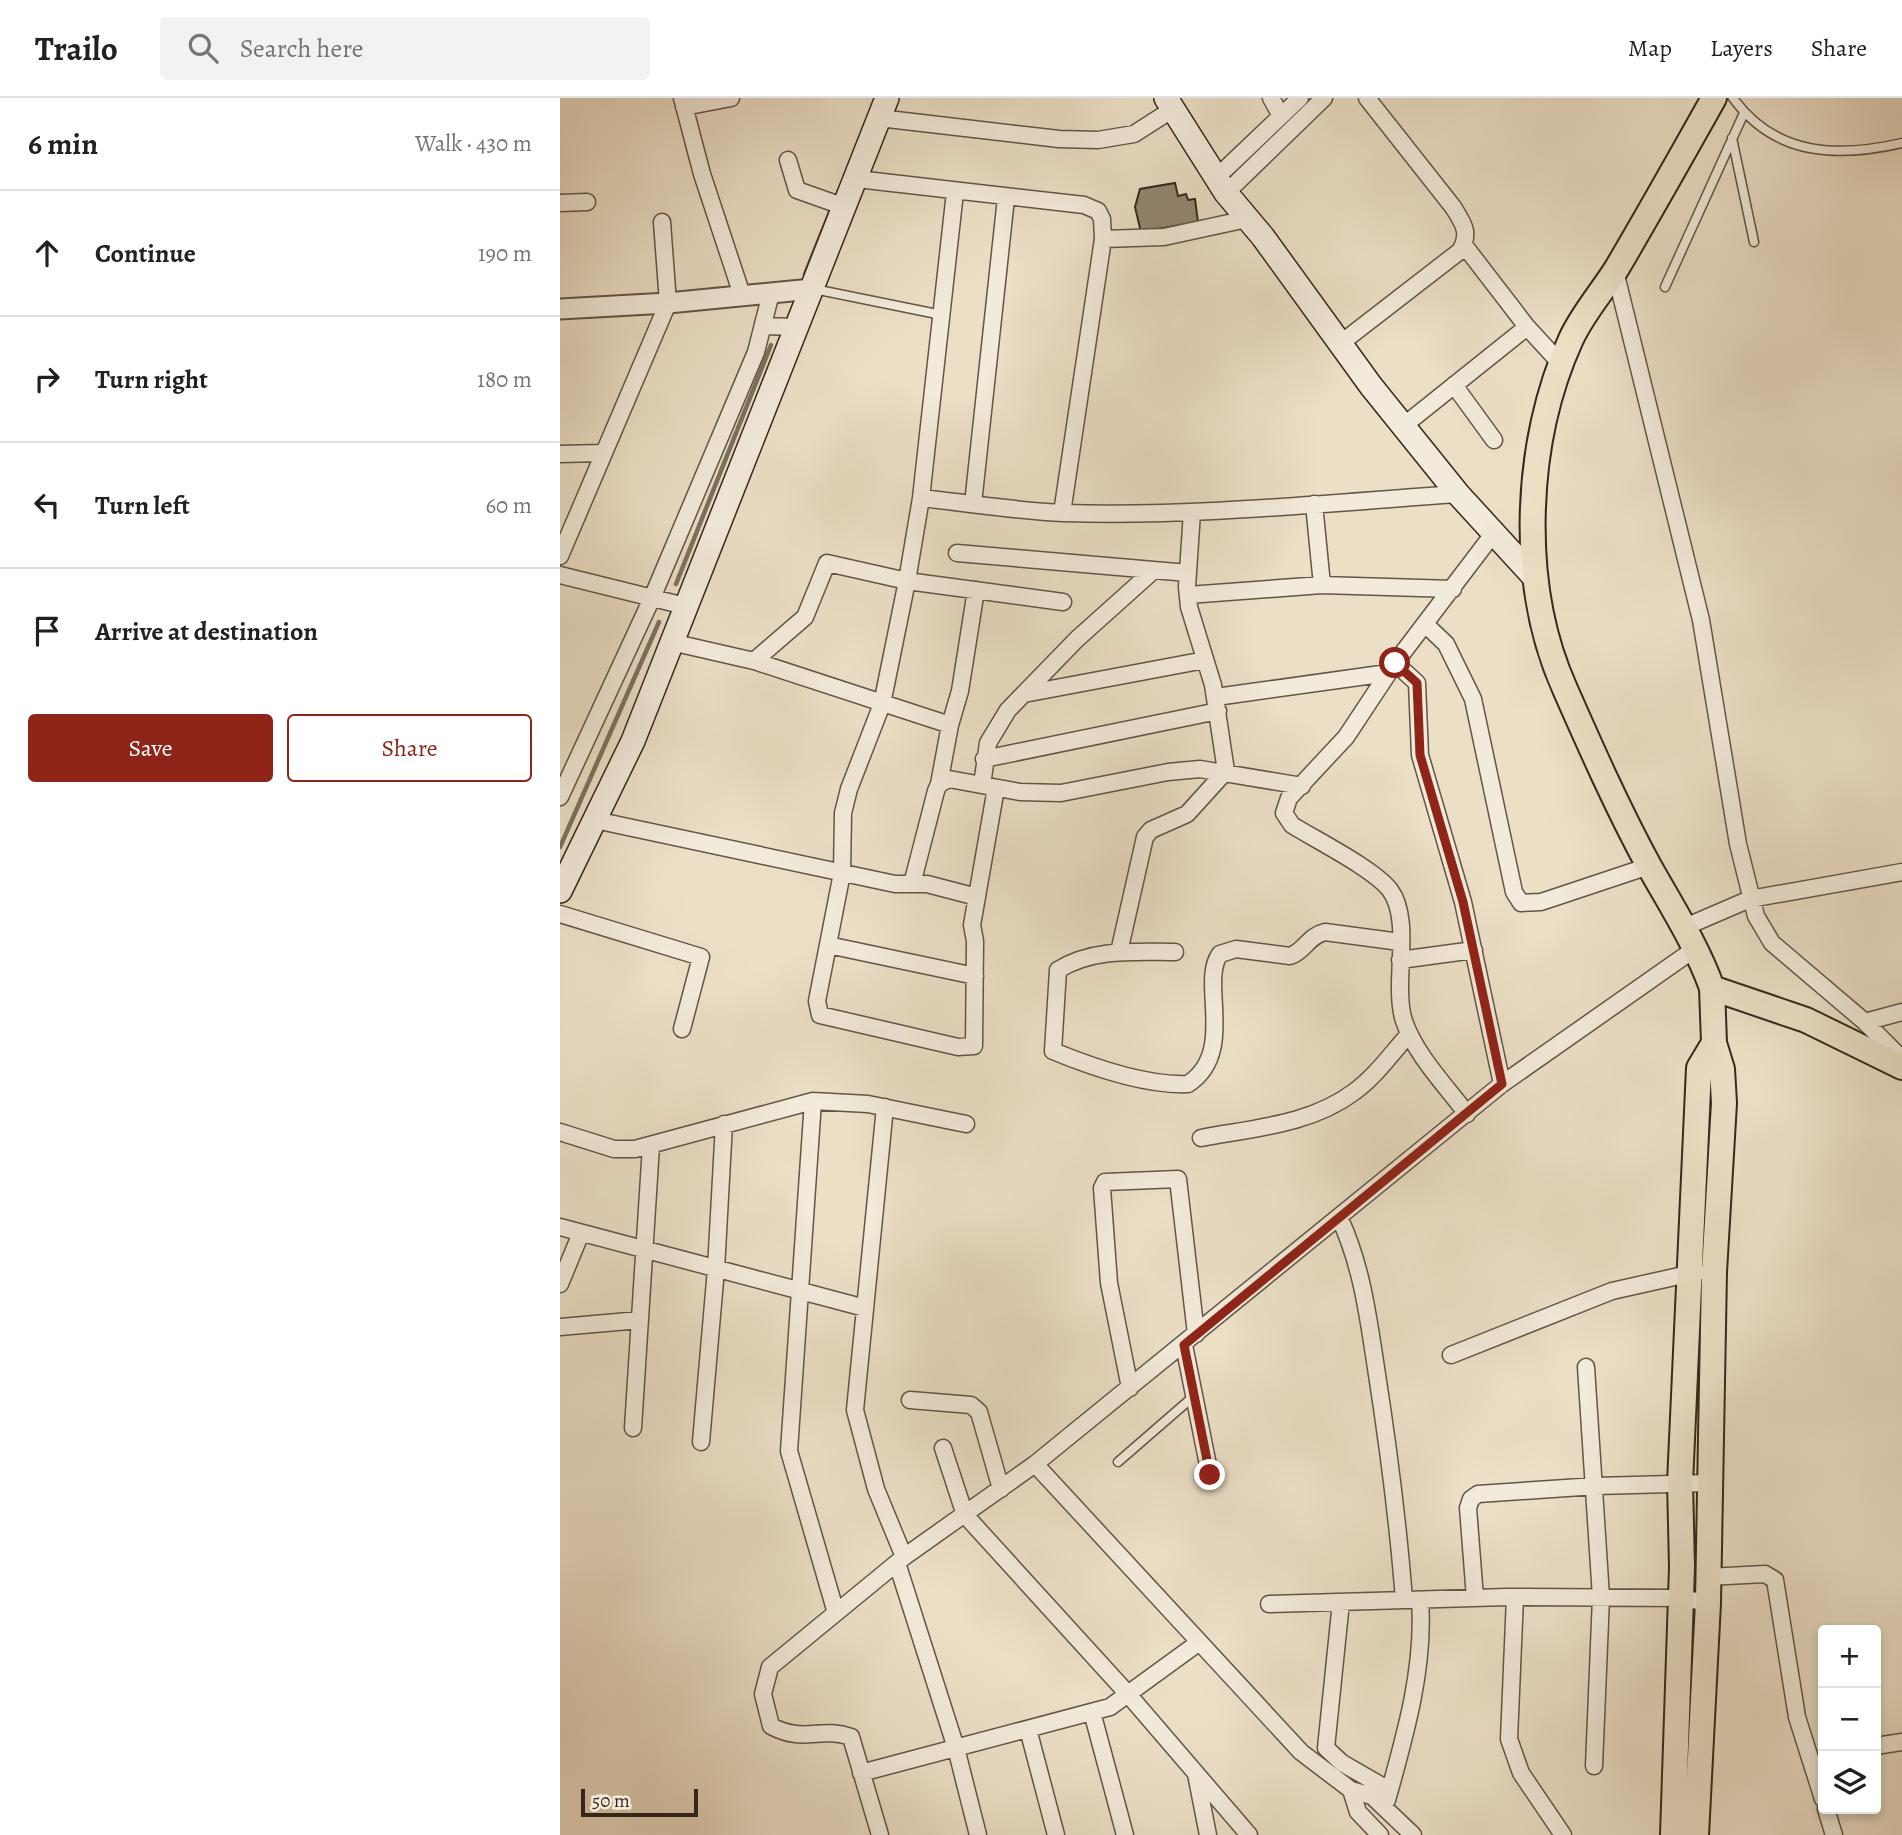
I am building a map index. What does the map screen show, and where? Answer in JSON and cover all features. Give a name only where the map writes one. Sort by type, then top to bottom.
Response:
[{"type":"main road","points":[[1673,1835],[1681,1598],[1680,1483],[1702,1272],[1724,1103],[1722,1069],[1714,1043],[1712,988],[1691,937],[1649,866],[1564,686],[1544,627],[1535,578],[1536,472],[1541,426],[1572,336],[1615,271],[1714,98]]},
{"type":"main road","points":[[1170,104],[1221,186],[1402,427],[1493,534],[1535,578]]},
{"type":"main road","points":[[560,891],[633,741],[883,108]]},
{"type":"main road","points":[[1712,988],[1806,1020],[1902,1067]]},
{"type":"main road","points":[[1696,1835],[1708,1603],[1709,1483],[1702,1272]]},
{"type":"street","points":[[1271,98],[1280,116]]},
{"type":"street","points":[[1221,186],[1280,116],[1300,98]]},
{"type":"street","points":[[1221,186],[1325,98]]},
{"type":"street","points":[[1341,343],[1464,245],[1466,237],[1464,223],[1367,98]]},
{"type":"street","points":[[731,99],[683,102],[702,174],[742,295]]},
{"type":"street","points":[[883,108],[1059,139],[1098,140],[1135,134],[1170,104]]},
{"type":"street","points":[[788,160],[797,190],[845,207]]},
{"type":"street","points":[[857,179],[1092,207],[1102,219],[1103,239],[1062,513]]},
{"type":"street","points":[[956,192],[921,498],[882,704],[849,789],[843,813],[842,873],[817,1001],[820,1015],[958,1047],[974,1046],[975,976],[972,925],[989,787],[984,759],[993,731],[1077,639],[1153,570]]},
{"type":"street","points":[[973,504],[1006,198]]},
{"type":"street","points":[[560,203],[587,202]]},
{"type":"street","points":[[1103,239],[1164,237],[1247,219]]},
{"type":"street","points":[[560,556],[668,303],[662,222]]},
{"type":"street","points":[[1464,245],[1527,327],[1561,363]]},
{"type":"street","points":[[1615,271],[1701,620],[1738,844],[1756,916],[1772,943],[1865,1022],[1902,1059]]},
{"type":"street","points":[[560,309],[668,303],[812,289]]},
{"type":"street","points":[[560,796],[652,598],[755,352],[771,293]]},
{"type":"street","points":[[762,326],[796,327]]},
{"type":"street","points":[[1402,427],[1527,327]]},
{"type":"street","points":[[1454,385],[1494,440]]},
{"type":"street","points":[[560,454],[602,453]]},
{"type":"street","points":[[921,498],[1062,513],[1192,512],[1458,494]]},
{"type":"street","points":[[1314,504],[1322,584]]},
{"type":"street","points":[[1119,952],[1145,837],[1151,830],[1187,814],[1226,771],[1217,704],[1195,632],[1188,595],[1192,512]]},
{"type":"street","points":[[1466,1114],[1409,1034],[1402,1008],[1397,904],[1388,887],[1286,819],[1285,805],[1346,737],[1392,668],[1493,534]]},
{"type":"street","points":[[957,553],[1188,573]]},
{"type":"street","points":[[754,662],[805,617],[827,563],[907,581],[1063,602]]},
{"type":"street","points":[[560,575],[685,607]]},
{"type":"street","points":[[1188,595],[1322,584],[1453,589]]},
{"type":"street","points":[[912,884],[960,691],[976,590]]},
{"type":"street","points":[[1425,624],[1446,644],[1473,699],[1514,892],[1521,903],[1541,902],[1649,866]]},
{"type":"street","points":[[671,642],[754,662],[950,725]]},
{"type":"street","points":[[1024,694],[1205,660]]},
{"type":"street","points":[[984,759],[1217,704],[1392,668],[1417,683],[1420,755],[1474,950],[1502,1084]]},
{"type":"street","points":[[939,784],[949,779],[989,787],[1062,793],[1168,772],[1200,769],[1226,771],[1302,786]]},
{"type":"street","points":[[595,820],[895,884],[927,884],[977,897]]},
{"type":"street","points":[[880,1835],[851,1737],[840,1733],[790,1736],[771,1726],[763,1695],[770,1667],[901,1560],[1035,1465],[1340,1219],[1502,1084],[1691,937],[1751,899],[1902,872]]},
{"type":"street","points":[[560,914],[701,957],[682,1029]]},
{"type":"street","points":[[1175,952],[1119,952],[1085,958],[1058,970],[1053,1051],[1091,1067],[1172,1085],[1188,1084],[1204,1070],[1215,1033],[1215,967],[1220,954],[1236,949],[1290,956],[1297,953],[1316,934],[1325,932],[1400,942]]},
{"type":"street","points":[[828,945],[975,976]]},
{"type":"street","points":[[1400,960],[1474,950]]},
{"type":"street","points":[[1865,1022],[1902,1012]]},
{"type":"street","points":[[1201,1138],[1293,1121],[1329,1107],[1357,1090],[1409,1034]]},
{"type":"street","points":[[813,1101],[789,1451],[836,1613]]},
{"type":"street","points":[[560,1132],[614,1149],[651,1146],[813,1101],[885,1107],[966,1124]]},
{"type":"street","points":[[885,1107],[855,1410],[876,1489],[901,1560],[956,1748],[978,1835]]},
{"type":"street","points":[[701,1443],[716,1269],[724,1124]]},
{"type":"street","points":[[633,1429],[651,1146]]},
{"type":"street","points":[[1130,1388],[1109,1283],[1105,1182],[1178,1179],[1194,1396],[1210,1475]]},
{"type":"street","points":[[1340,1219],[1353,1247],[1363,1282],[1412,1600],[1414,1683],[1403,1744],[1384,1808]]},
{"type":"street","points":[[560,1227],[866,1308]]},
{"type":"street","points":[[560,1284],[581,1233]]},
{"type":"street","points":[[1451,1355],[1612,1291],[1702,1272]]},
{"type":"street","points":[[560,1327],[640,1320]]},
{"type":"street","points":[[1586,1367],[1596,1486],[1601,1597],[1594,1766]]},
{"type":"street","points":[[910,1400],[971,1405],[979,1412],[1001,1489]]},
{"type":"street","points":[[943,1448],[965,1515],[1127,1693],[1249,1835]]},
{"type":"street","points":[[1035,1465],[1301,1752],[1351,1790],[1372,1796],[1413,1835]]},
{"type":"street","points":[[1475,1598],[1468,1508],[1471,1499],[1490,1491],[1709,1483]]},
{"type":"street","points":[[1708,1577],[1765,1574],[1774,1580],[1797,1717],[1817,1756]]},
{"type":"street","points":[[1269,1604],[1515,1597],[1681,1598],[1708,1603]]},
{"type":"street","points":[[1515,1597],[1509,1739],[1521,1773],[1563,1835]]},
{"type":"street","points":[[1341,1602],[1326,1748],[1342,1763],[1389,1790]]},
{"type":"street","points":[[862,1773],[1110,1707],[1198,1643]]},
{"type":"street","points":[[1092,1712],[1125,1835]]},
{"type":"street","points":[[1028,1729],[1056,1835]]},
{"type":"street","points":[[1881,1746],[1901,1746]]},
{"type":"street","points":[[1196,1771],[1208,1835]]},
{"type":"street","points":[[1351,1790],[1358,1812],[1380,1835]]},
{"type":"street","points":[[1828,1814],[1834,1835]]},
{"type":"lane","points":[[1733,98],[1744,113],[1766,132],[1788,144],[1842,151],[1878,149],[1902,143]]},
{"type":"lane","points":[[1665,287],[1744,113]]},
{"type":"lane","points":[[1732,138],[1754,242]]},
{"type":"lane","points":[[812,289],[942,315]]},
{"type":"lane","points":[[1118,1462],[1194,1396]]},
{"type":"building","points":[[1175,183],[1178,196],[1186,194],[1188,200],[1195,199],[1198,222],[1141,232],[1135,207],[1140,189]]},
{"type":"waterway","points":[[805,274],[830,212]]},
{"type":"waterway","points":[[676,584],[771,345]]},
{"type":"waterway","points":[[560,847],[659,622]]},
{"type":"route","points":[[1210,1475],[1184,1345],[1502,1084],[1463,902],[1420,755],[1417,683],[1395,663]]}]
